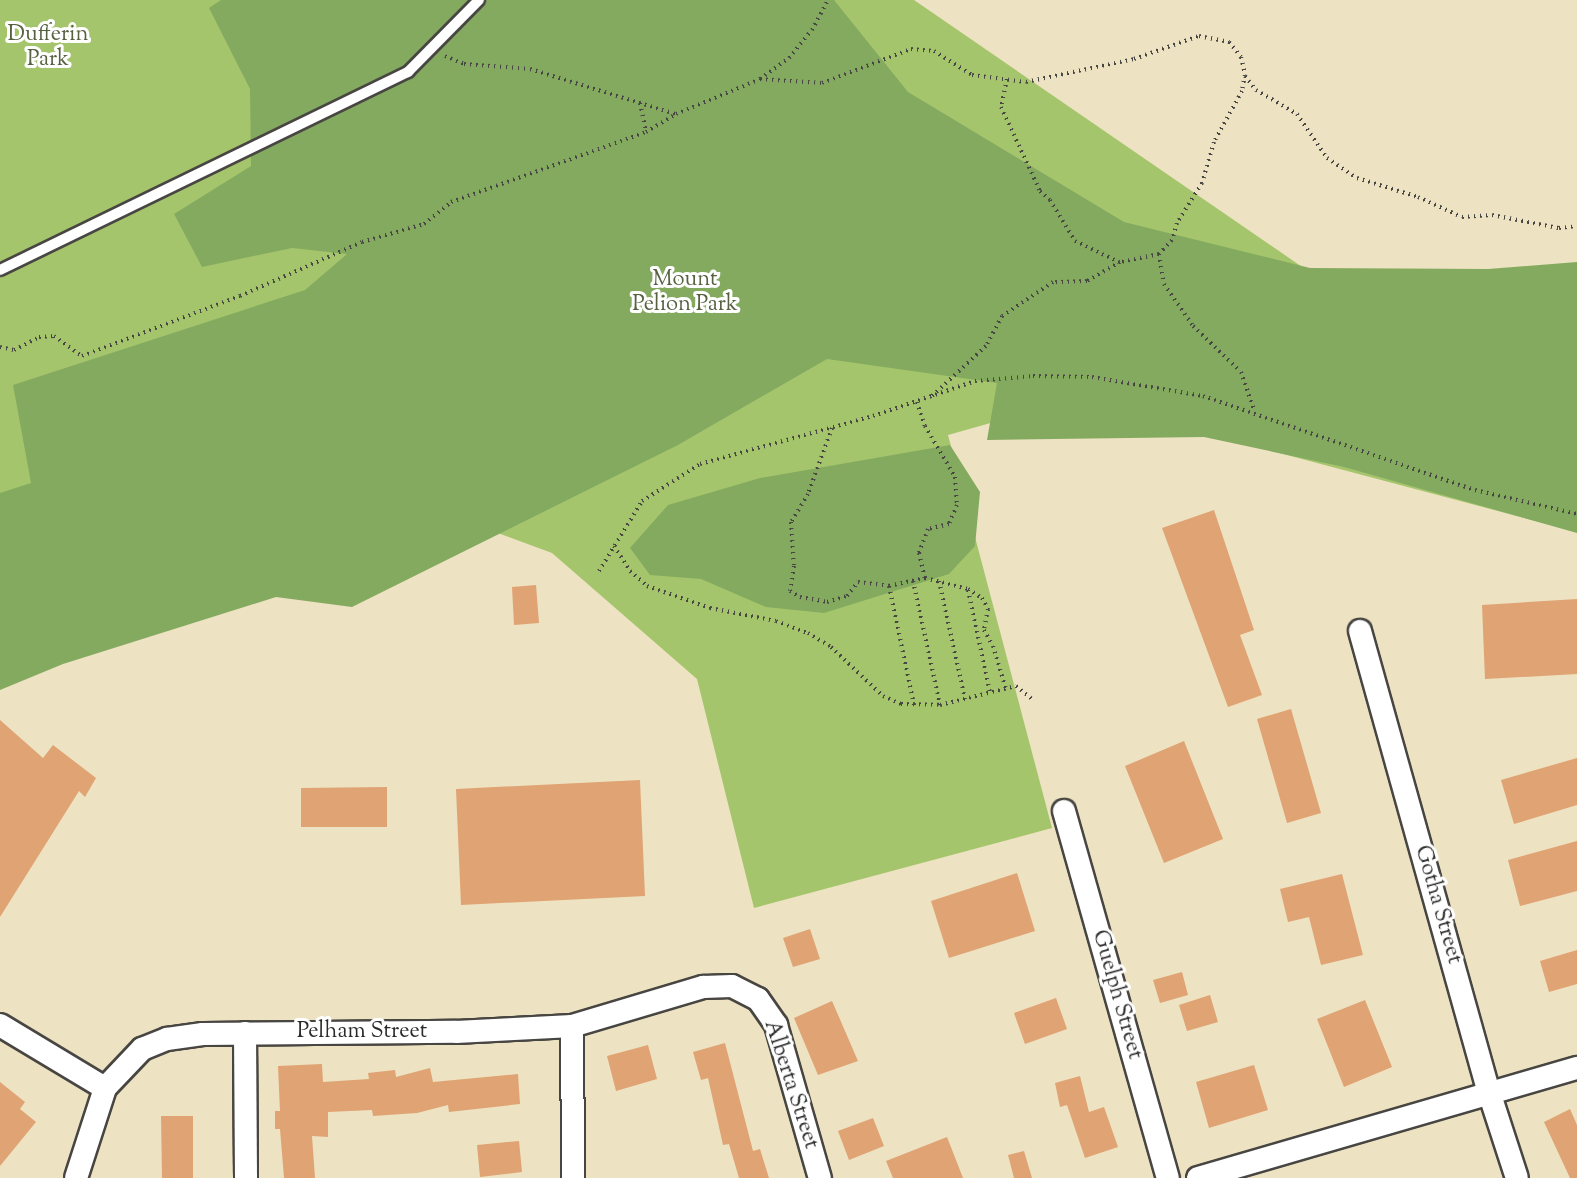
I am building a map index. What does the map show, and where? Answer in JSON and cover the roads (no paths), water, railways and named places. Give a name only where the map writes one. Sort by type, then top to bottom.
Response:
[{"type":"street","name":"Gotha Street","points":[[1360,631],[1489,1092],[1517,1178]]},
{"type":"street","name":"Guelph Street","points":[[1064,811],[1168,1178]]},
{"type":"street","name":"Pelham Street","points":[[105,1088],[142,1049],[167,1039],[203,1034],[456,1032],[572,1026],[703,987],[732,986],[753,996]]},
{"type":"street","name":"Alberta Street","points":[[753,996],[776,1025],[820,1178]]},
{"type":"street","points":[[0,1025],[105,1088],[76,1178]]},
{"type":"street","points":[[572,1026],[573,1178]]},
{"type":"street","points":[[245,1033],[246,1178]]},
{"type":"street","points":[[1198,1178],[1577,1068]]},
{"type":"lane","points":[[0,270],[408,72],[479,0]]},
{"type":"park label","name":"Dufferin Park","points":[[48,48]]},
{"type":"park label","name":"Mount Pelion Park","points":[[685,292]]}]
